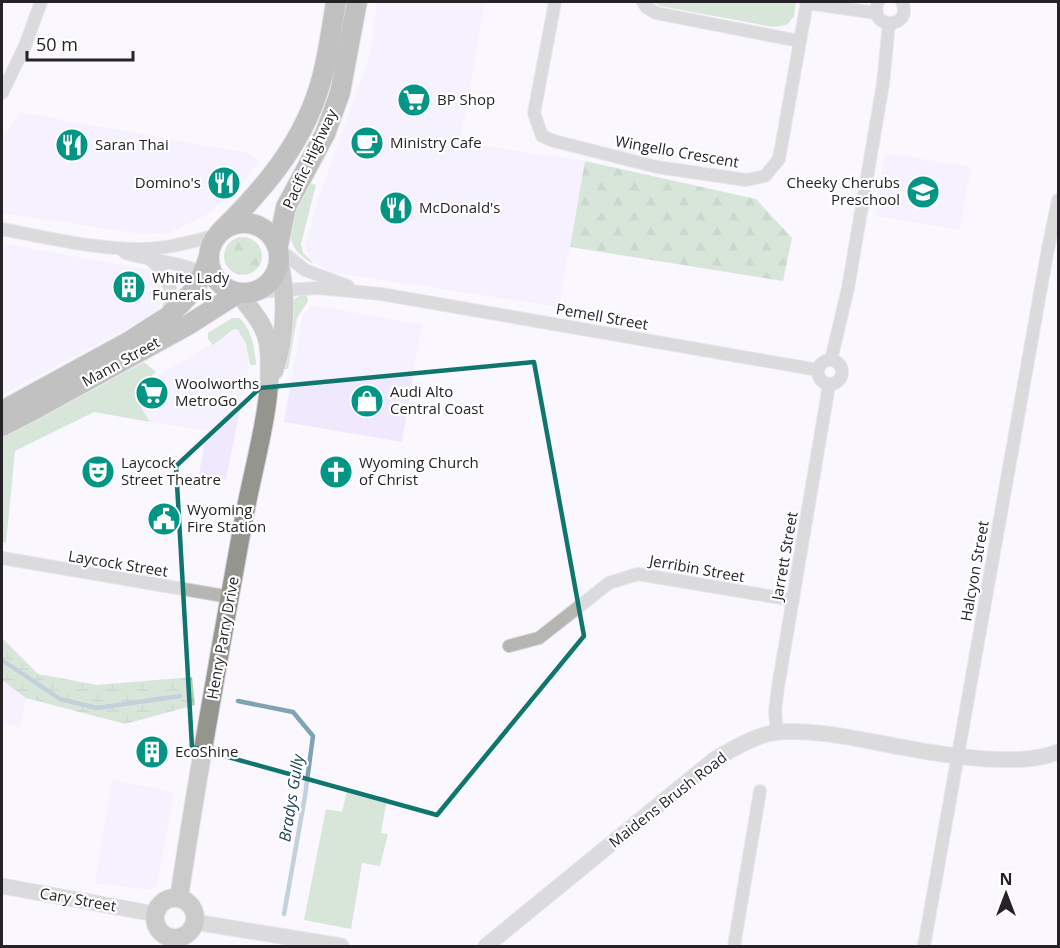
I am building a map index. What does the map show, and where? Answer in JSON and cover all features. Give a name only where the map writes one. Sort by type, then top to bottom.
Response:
[{"type":"main road","name":"Pacific Highway","points":[[218,234],[269,181],[306,122],[320,87],[336,2]]},
{"type":"main road","name":"Pacific Highway","points":[[278,251],[286,207],[325,135],[340,93],[357,2]]},
{"type":"main road","points":[[235,224],[252,224],[268,232],[278,251],[277,272],[271,282],[244,293],[227,289],[210,270],[210,248],[218,234],[235,224]]},
{"type":"main road","name":"Henry Parry Drive","points":[[270,378],[281,349],[284,289],[278,251]]},
{"type":"main road","name":"Mann Street","points":[[2,411],[130,341],[163,320],[183,303],[210,270]]},
{"type":"main road","name":"Henry Parry Drive","points":[[179,898],[270,378],[268,344],[264,328],[244,293]]},
{"type":"main road","name":"Mann Street","points":[[2,426],[244,293]]},
{"type":"main road","points":[[179,898],[190,904],[195,915],[195,922],[184,936],[171,942],[157,927],[155,914],[161,903],[179,898]]},
{"type":"street","points":[[2,93],[25,46],[40,2]]},
{"type":"street","name":"Wingello Crescent","points":[[555,2],[534,113],[542,136],[657,167],[746,180],[765,176],[779,159],[807,2]]},
{"type":"street","points":[[643,2],[646,7],[656,13],[799,40]]},
{"type":"street","points":[[807,2],[877,7],[882,21],[889,23],[897,21],[903,15],[902,2]]},
{"type":"street","points":[[831,360],[848,288],[858,231],[883,84],[889,23]]},
{"type":"street","name":"Halcyon Street","points":[[924,946],[1047,254],[1059,200]]},
{"type":"street","points":[[2,229],[130,248],[159,248],[218,234]]},
{"type":"street","points":[[98,245],[151,260],[210,270]]},
{"type":"street","name":"Pemell Street","points":[[278,251],[314,274],[381,294]]},
{"type":"street","points":[[151,260],[164,272],[171,289],[171,304],[163,320]]},
{"type":"street","name":"Pemell Street","points":[[244,293],[318,288],[381,294],[818,370]]},
{"type":"street","points":[[831,360],[838,364],[842,375],[837,382],[829,385],[820,380],[818,370],[821,364],[831,360]]},
{"type":"street","name":"Jarrett Street","points":[[777,732],[776,699],[829,385]]},
{"type":"street","name":"Laycock Street","points":[[2,558],[230,597]]},
{"type":"street","name":"Jerribin Street","points":[[509,646],[539,638],[609,583],[638,574],[793,600]]},
{"type":"street","name":"Maidens Brush Road","points":[[486,946],[715,759],[747,742],[777,732],[806,732],[957,757],[1014,760],[1059,752]]},
{"type":"street","points":[[734,946],[760,790]]},
{"type":"street","name":"Cary Street","points":[[2,886],[155,914]]},
{"type":"street","points":[[195,922],[341,946]]},
{"type":"highlighted area","points":[[534,362],[584,636],[437,815],[192,747],[176,466],[260,388]]},
{"type":"shaded area","points":[[377,2],[485,2],[460,142],[585,161],[559,307],[330,272],[313,261],[305,247],[316,206],[371,51]]},
{"type":"shaded area","points":[[19,112],[248,153],[259,162],[232,196],[203,217],[168,233],[141,234],[2,213],[2,139]]},
{"type":"shaded area","name":"Cheeky Cherubs Preschool","points":[[885,153],[971,167],[960,230],[875,216]]},
{"type":"shaded area","points":[[2,243],[150,270],[158,278],[162,290],[160,307],[150,318],[2,395]]},
{"type":"shaded area","points":[[311,305],[422,324],[402,442],[284,422],[302,318]]},
{"type":"shaded area","points":[[237,329],[245,343],[249,365],[226,479],[199,474],[207,431],[150,422],[136,400],[140,386]]},
{"type":"shaded area","points":[[2,680],[26,698],[20,727],[2,724]]},
{"type":"shaded area","points":[[112,780],[174,792],[157,886],[151,890],[95,883]]},
{"type":"green space","points":[[653,2],[796,2],[794,16],[787,25],[773,27],[660,6]]},
{"type":"green space","points":[[585,161],[756,199],[792,238],[783,281],[570,247]]},
{"type":"green space","points":[[310,183],[316,185],[301,244],[303,253],[312,263],[294,246],[291,236],[293,215]]},
{"type":"green space","points":[[243,237],[250,238],[256,243],[261,249],[261,263],[256,269],[250,274],[243,275],[236,274],[230,269],[225,263],[224,256],[225,249],[230,243],[236,238]]},
{"type":"green space","points":[[307,295],[308,301],[297,318],[288,369],[285,369],[292,301],[299,296]]},
{"type":"green space","points":[[232,318],[239,318],[247,327],[254,346],[256,365],[250,365],[246,344],[238,330],[234,329],[213,345],[208,339],[208,333]]},
{"type":"green space","points":[[144,362],[156,372],[140,386],[136,399],[150,422],[94,412],[15,451],[6,543],[2,542],[2,438]]},
{"type":"green space","points":[[2,638],[38,674],[97,685],[192,677],[195,705],[125,724],[26,698],[2,680]]},
{"type":"green space","points":[[347,791],[387,798],[381,833],[388,834],[380,866],[362,863],[351,929],[304,920],[326,809],[342,812]]},
{"type":"waterway","name":"Bradys Gully","points":[[2,660],[60,699],[97,708],[180,696]]},
{"type":"waterway","name":"Bradys Gully","points":[[238,701],[293,712],[313,736],[284,914]]},
{"type":"place","name":"BP Shop","points":[[414,100]]},
{"type":"place","name":"Ministry Cafe","points":[[367,143]]},
{"type":"place","name":"Saran Thai","points":[[72,145]]},
{"type":"place","name":"Domino's","points":[[224,183]]},
{"type":"place","name":"Cheeky Cherubs Preschool","points":[[923,192]]},
{"type":"place","name":"McDonald's","points":[[396,208]]},
{"type":"place","name":"White Lady Funerals","points":[[129,287]]},
{"type":"place","name":"Woolworths MetroGo","points":[[152,393]]},
{"type":"place","name":"Audi Alto Central Coast","points":[[367,401]]},
{"type":"place","name":"Laycock Street Theatre","points":[[98,472]]},
{"type":"place","name":"Wyoming Church of Christ","points":[[336,472]]},
{"type":"place","name":"Wyoming Fire Station","points":[[164,519]]},
{"type":"place","name":"EcoShine","points":[[152,752]]}]
